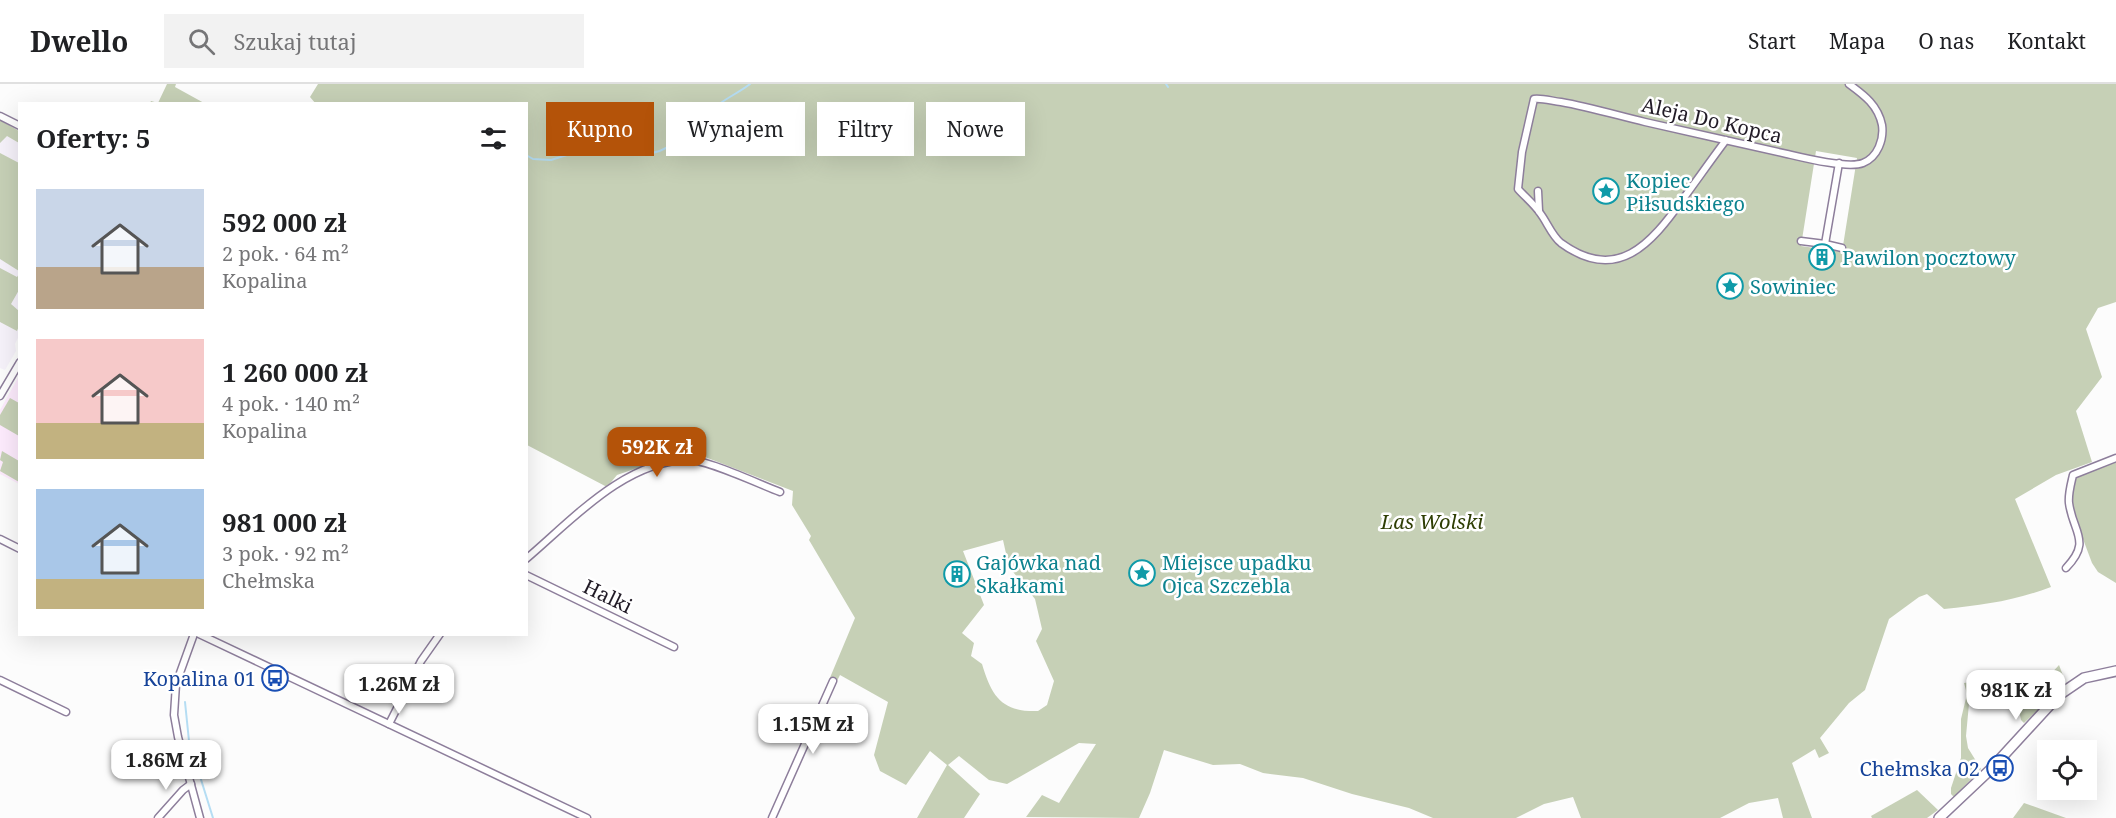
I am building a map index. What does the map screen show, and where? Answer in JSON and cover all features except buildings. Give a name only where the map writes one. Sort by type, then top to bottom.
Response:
[{"type":"street","name":"Aleja Do Kopca","points":[[1539,211],[1518,189],[1518,177],[1532,102],[1537,98],[1597,108],[1643,122],[1814,160],[1856,165],[1866,162],[1881,144],[1883,129],[1880,114],[1869,100],[1849,84]]},
{"type":"street","points":[[0,116],[18,125]]},
{"type":"street","points":[[1538,191],[1539,211],[1558,241],[1581,255],[1602,260],[1619,258],[1635,252],[1658,234],[1726,140]]},
{"type":"street","points":[[1825,244],[1839,163]]},
{"type":"street","points":[[1801,241],[1842,248]]},
{"type":"street","points":[[0,396],[18,365]]},
{"type":"street","points":[[2066,568],[2076,557],[2080,542],[2069,505],[2073,475],[2116,458]]},
{"type":"street","points":[[528,558],[609,490],[649,468],[690,460],[708,464],[780,492]]},
{"type":"street","points":[[0,539],[18,548]]},
{"type":"street","name":"Halki","points":[[528,576],[674,646]]},
{"type":"street","points":[[193,636],[176,684],[174,715],[200,818]]},
{"type":"street","points":[[203,636],[587,818]]},
{"type":"street","points":[[389,724],[422,661],[439,636]]},
{"type":"street","points":[[1939,818],[1991,769],[2059,695],[2084,678],[2116,671]]},
{"type":"street","points":[[0,680],[66,712]]},
{"type":"street","points":[[772,818],[833,681]]},
{"type":"street","points":[[158,818],[191,784]]},
{"type":"shaded area","points":[[0,123],[18,132],[18,338],[15,344],[16,351],[5,370],[0,368]]},
{"type":"shaded area","points":[[18,378],[18,483],[0,474],[0,410]]},
{"type":"green space","points":[[167,84],[176,84],[175,87],[202,102],[158,102]]},
{"type":"green space","name":"Las Wolski","points":[[318,84],[2116,84],[2116,302],[2098,308],[2086,329],[2102,377],[2076,411],[2092,462],[2056,475],[2015,499],[2051,587],[1998,602],[1944,609],[1927,594],[1919,597],[1889,619],[1865,690],[1849,703],[1820,738],[1829,753],[1819,758],[1815,749],[1792,763],[1812,818],[1783,818],[1778,798],[1749,803],[1720,818],[1581,818],[1573,797],[1544,804],[1516,818],[1433,818],[1409,808],[1352,794],[1303,778],[1263,773],[1240,764],[1213,765],[1164,750],[1139,818],[1026,817],[1042,795],[1059,803],[1096,744],[1079,743],[1007,784],[989,780],[959,756],[948,765],[980,794],[964,818],[917,818],[947,765],[930,751],[906,785],[880,771],[874,755],[888,702],[840,675],[835,685],[829,680],[855,618],[809,540],[811,536],[792,505],[793,491],[705,457],[672,456],[617,475],[607,487],[528,446],[528,102],[314,102],[310,97]],"holes":[[[1816,151],[1857,158],[1842,252],[1801,246]],[[1003,540],[1009,567],[1035,599],[1042,629],[1036,641],[1054,681],[1047,705],[1038,711],[1026,711],[1008,706],[1001,701],[990,686],[982,664],[971,656],[974,643],[962,633],[984,605],[963,551]]]},
{"type":"green space","points":[[0,120],[18,130],[18,142],[7,136],[0,143]]},
{"type":"green space","points":[[0,153],[18,162],[18,270],[0,259]]},
{"type":"green space","points":[[0,268],[18,276],[18,292],[11,304],[18,310],[17,331],[0,322]]},
{"type":"green space","points":[[10,398],[18,402],[18,435],[0,425],[0,415]]},
{"type":"green space","points":[[2,451],[18,460],[18,481],[0,471],[3,462],[0,460]]},
{"type":"green space","points":[[2116,461],[2116,583],[2098,572],[2092,563],[2071,507],[2072,481],[2077,474]]},
{"type":"green space","points":[[2059,665],[2064,678],[2060,681],[2063,686],[2024,723],[2021,720],[2016,695],[2028,699]]},
{"type":"green space","points":[[1971,682],[1966,736],[1968,748],[1981,769],[1954,797],[1951,794],[1951,788],[1961,758],[1961,719],[1967,694],[1964,683]]},
{"type":"green space","points":[[1917,790],[1938,810],[1927,818],[1872,818],[1871,816]]},
{"type":"green space","points":[[2024,803],[2066,818],[2013,818]]},
{"type":"waterway","points":[[528,156],[533,159],[551,160],[595,146],[598,141],[606,137],[643,153],[653,153],[674,144],[718,105],[750,84]]},
{"type":"waterway","points":[[185,702],[189,741],[213,818]]},
{"type":"place","name":"Kopiec Piłsudskiego","points":[[1606,191]]},
{"type":"place","name":"Pawilon pocztowy","points":[[1822,257]]},
{"type":"place","name":"Sowiniec","points":[[1730,286]]},
{"type":"place","name":"Miejsce upadku Ojca Szczebla","points":[[1142,573]]},
{"type":"place","name":"Gajówka nad Skałkami","points":[[957,574]]},
{"type":"place","name":"Kopalina 01","points":[[275,678]]},
{"type":"place","name":"Chełmska 02","points":[[2000,768]]}]
